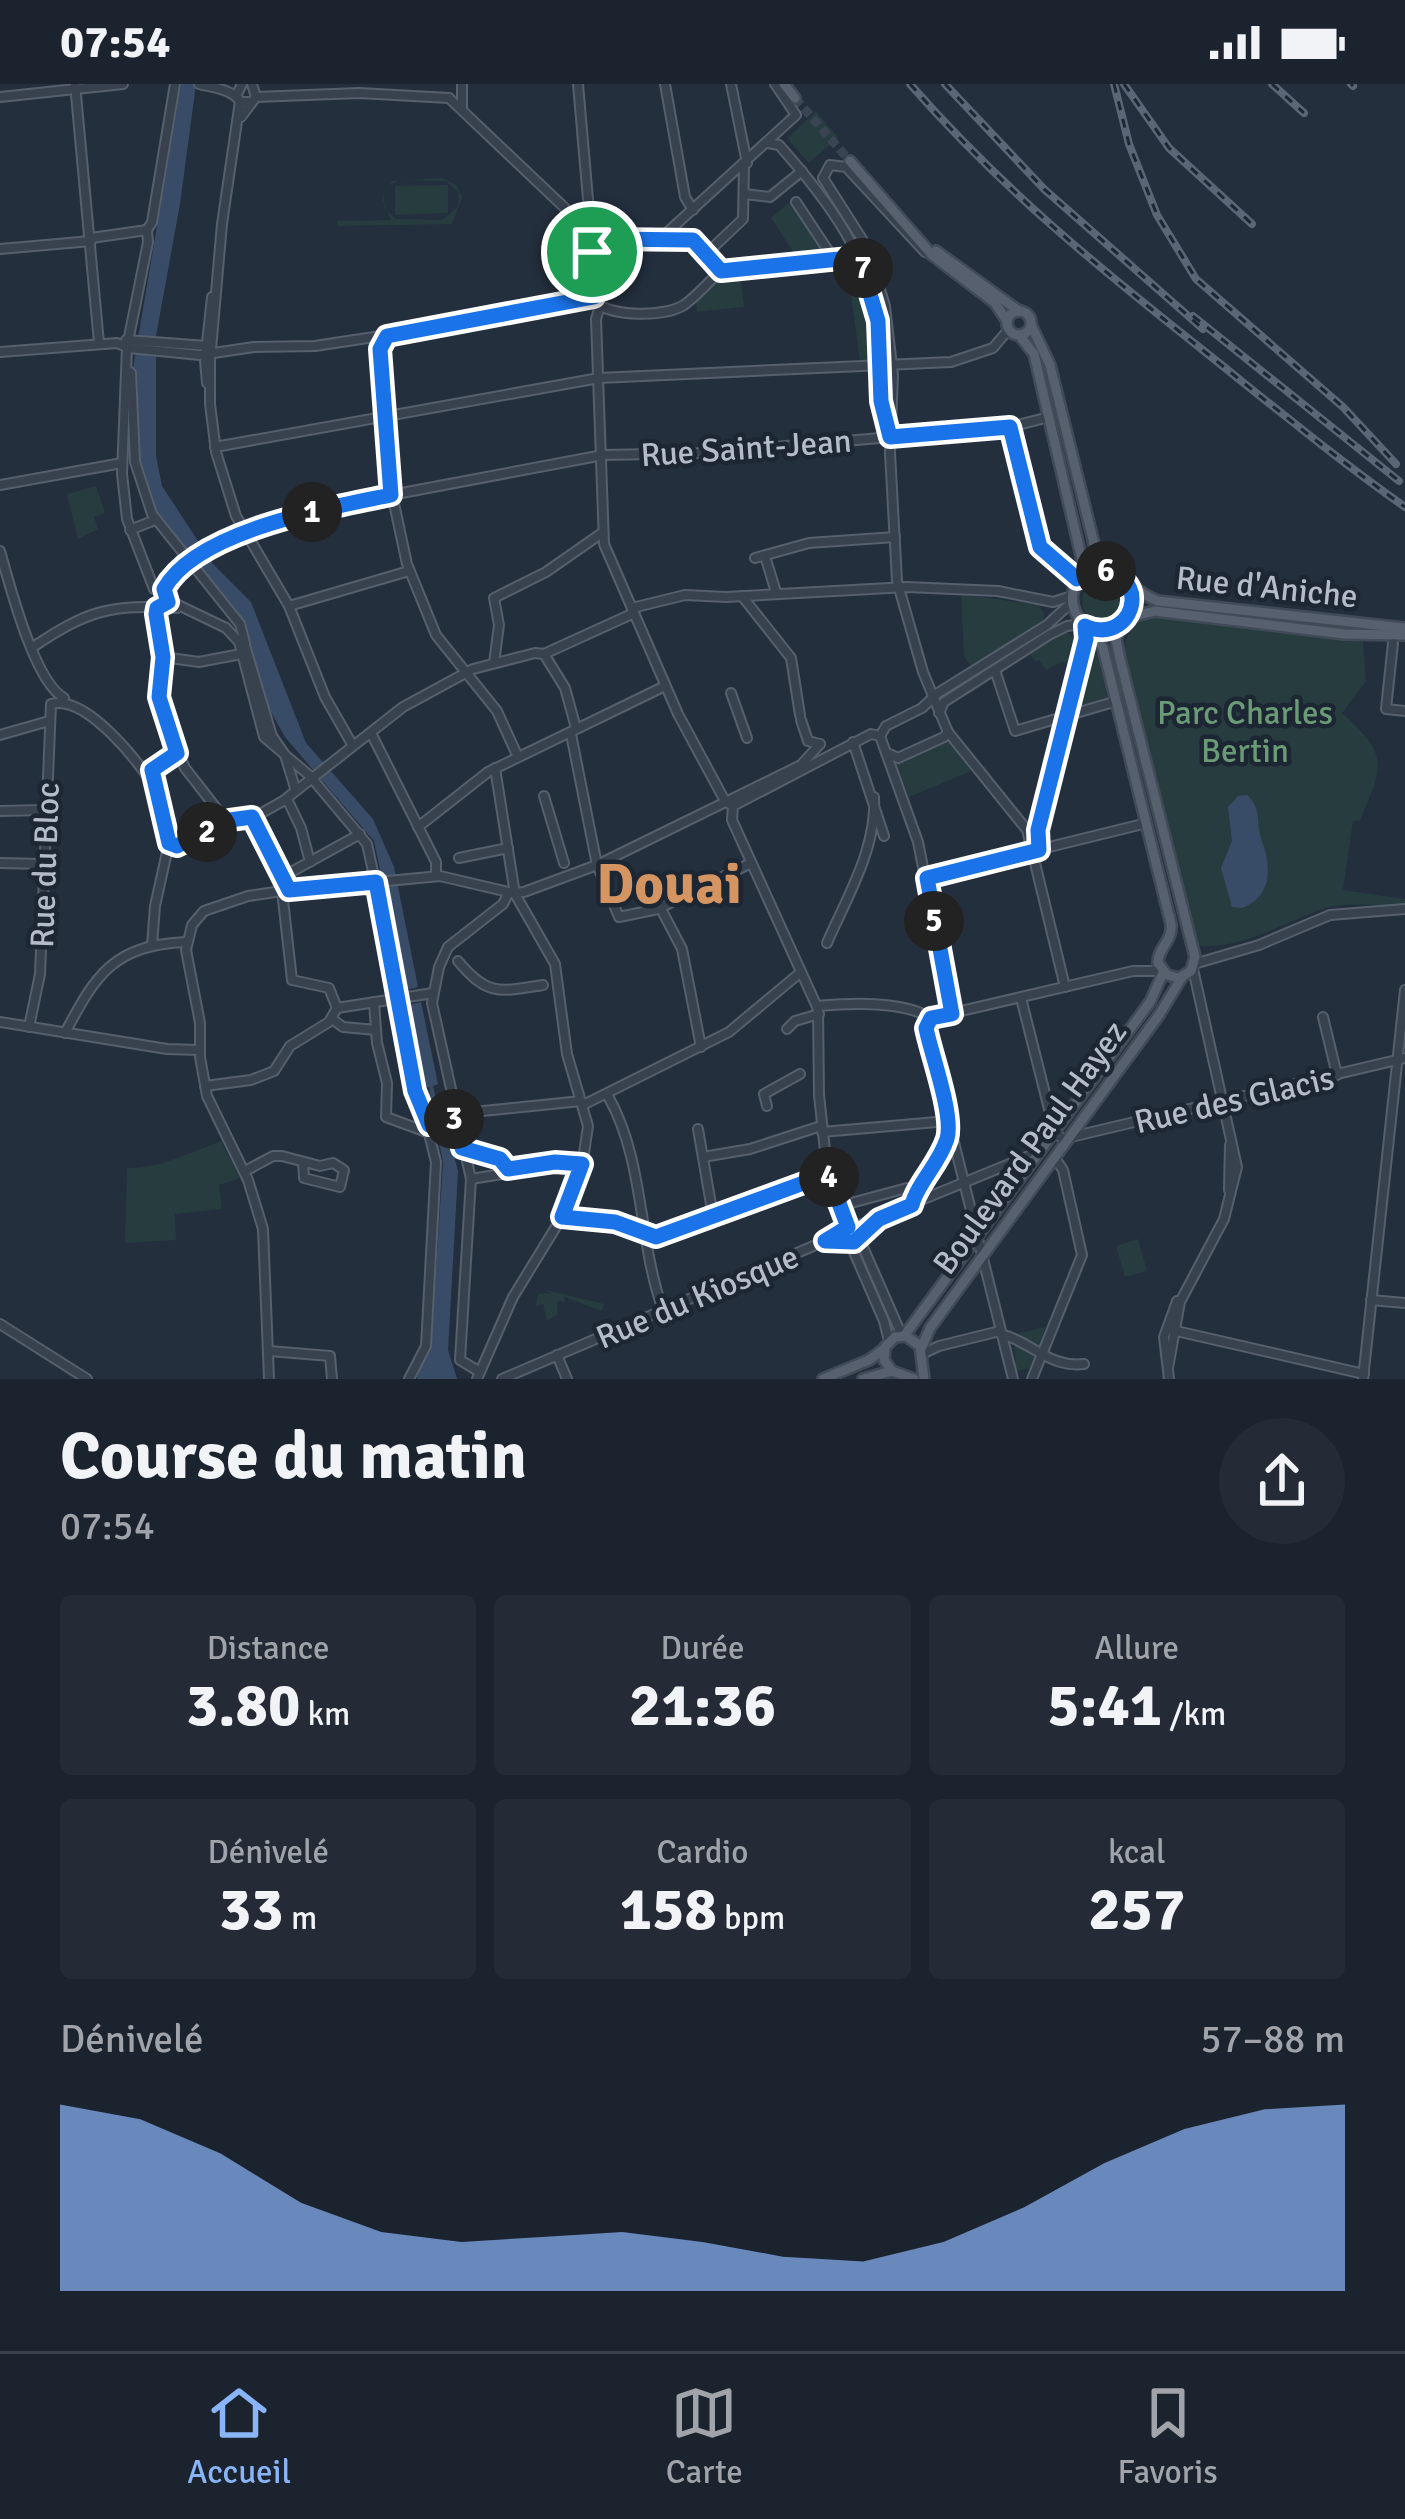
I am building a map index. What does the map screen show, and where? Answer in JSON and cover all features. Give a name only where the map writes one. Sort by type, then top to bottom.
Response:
[{"type":"main road","points":[[780,84],[795,98]]},
{"type":"main road","points":[[850,161],[909,228],[942,264],[998,306],[1034,351],[1082,560],[1082,579],[1072,599],[1102,644],[1147,823],[1172,928],[1158,955],[1162,972],[1182,977],[1194,966],[1116,638],[1132,603],[1127,585],[1107,571],[1097,556],[1052,370],[1028,315],[909,228]]},
{"type":"main road","points":[[1012,328],[1018,311]]},
{"type":"main road","points":[[1012,328],[1031,325]]},
{"type":"main road","points":[[1082,579],[1107,571]]},
{"type":"main road","name":"Rue d'Aniche","points":[[1127,585],[1158,602],[1405,631]]},
{"type":"main road","name":"Rue d'Aniche","points":[[1124,621],[1155,611],[1352,635],[1405,631]]},
{"type":"main road","points":[[1086,626],[1108,630],[1124,621]]},
{"type":"main road","points":[[1167,943],[1178,941],[1190,947]]},
{"type":"main road","name":"Boulevard Paul Hayez","points":[[903,1336],[1150,1002],[1162,972]]},
{"type":"main road","name":"Boulevard Paul Hayez","points":[[921,1355],[926,1335],[1182,977]]},
{"type":"main road","points":[[823,1379],[903,1336],[915,1340],[924,1379]]},
{"type":"main road","points":[[886,1345],[885,1363],[904,1375]]},
{"type":"main road","points":[[863,1379],[904,1375],[921,1355]]},
{"type":"street","points":[[0,97],[123,84]]},
{"type":"street","points":[[175,84],[127,367],[123,499],[130,530],[159,599],[163,657],[159,697],[177,753],[227,822]]},
{"type":"street","points":[[199,84],[273,94],[432,94],[449,98],[588,230]]},
{"type":"street","points":[[449,98],[459,84]]},
{"type":"street","points":[[459,84],[461,111]]},
{"type":"street","points":[[578,84],[597,302],[604,544],[665,686],[729,804],[731,818],[818,1010],[809,1073],[828,1174],[884,1321],[886,1345]]},
{"type":"street","points":[[665,84],[685,196],[692,210]]},
{"type":"street","points":[[707,254],[742,221],[746,164],[731,84]]},
{"type":"street","points":[[659,239],[796,115],[780,84]]},
{"type":"street","points":[[75,87],[100,340]]},
{"type":"street","points":[[246,90],[209,350],[215,447],[227,494],[289,606],[325,697],[353,746]]},
{"type":"street","points":[[768,143],[779,145],[803,173],[838,218],[859,257],[887,365]]},
{"type":"street","points":[[823,178],[830,165],[846,167],[907,236],[942,264]]},
{"type":"street","points":[[744,194],[770,197],[803,173]]},
{"type":"street","points":[[803,173],[823,178],[869,253],[888,320],[881,404],[890,434],[898,587],[923,672],[948,732],[1027,830],[1065,987]]},
{"type":"street","points":[[796,202],[835,261]]},
{"type":"street","points":[[0,249],[147,230]]},
{"type":"street","points":[[591,255],[606,239],[693,240],[721,271]]},
{"type":"street","points":[[0,352],[100,340],[209,350],[375,338],[597,302],[613,312],[677,309],[721,271],[835,261],[869,253]]},
{"type":"street","points":[[215,447],[599,378],[951,362],[986,351],[1012,328]]},
{"type":"street","points":[[380,349],[387,336]]},
{"type":"street","points":[[375,338],[380,349],[391,495],[409,571],[436,635],[499,715],[518,757]]},
{"type":"street","points":[[127,367],[135,462],[155,520],[240,624],[272,736],[285,755],[295,789]]},
{"type":"street","name":"Rue Saint-Jean","points":[[159,599],[172,575],[246,533],[301,514],[391,495],[603,455],[704,454],[1010,427],[1049,417]]},
{"type":"street","points":[[1010,427],[1042,550],[1082,579]]},
{"type":"street","points":[[0,484],[122,463]]},
{"type":"street","points":[[130,530],[155,520]]},
{"type":"street","points":[[494,663],[499,622],[494,598],[546,572],[604,532]]},
{"type":"street","points":[[776,592],[760,557],[813,543],[895,537]]},
{"type":"street","points":[[0,551],[50,688],[96,720],[156,789]]},
{"type":"street","points":[[289,606],[409,571]]},
{"type":"street","points":[[169,843],[177,846],[287,799],[392,713],[467,673],[535,652],[544,654],[633,610],[685,595],[898,587],[998,591],[1053,602],[1072,599]]},
{"type":"street","points":[[729,804],[801,765],[822,748],[804,734],[792,661],[747,596]]},
{"type":"street","points":[[33,647],[85,615],[159,599],[236,631],[245,643]]},
{"type":"street","points":[[896,773],[880,736],[884,727],[1047,625],[1072,599]]},
{"type":"street","points":[[940,710],[1055,631],[1086,626],[1035,851]]},
{"type":"street","points":[[226,628],[237,638],[262,733],[311,776],[370,852],[415,1091],[462,1148],[471,1179],[459,1356],[478,1376],[514,1298],[562,1217],[582,1164],[587,1126],[551,984],[550,955],[512,893],[495,768]]},
{"type":"street","points":[[1394,644],[1386,709],[1405,711]]},
{"type":"street","points":[[163,657],[204,662],[241,653]]},
{"type":"street","points":[[544,654],[566,688],[598,865],[619,917],[661,907],[751,862]]},
{"type":"street","points":[[995,670],[1016,731],[1117,701]]},
{"type":"street","points":[[914,712],[926,693],[923,672]]},
{"type":"street","points":[[418,827],[495,768],[665,686]]},
{"type":"street","points":[[731,694],[747,738]]},
{"type":"street","name":"Rue du Bloc","points":[[29,1027],[40,974],[49,721],[53,702],[71,702]]},
{"type":"street","points":[[0,735],[49,721]]},
{"type":"street","points":[[948,732],[894,763],[927,878],[952,1014]]},
{"type":"street","points":[[370,733],[436,862],[436,876]]},
{"type":"street","points":[[409,1379],[423,1353],[441,1123],[432,1012],[449,949],[512,893],[566,870],[598,865],[850,743],[871,734],[880,736]]},
{"type":"street","points":[[850,743],[874,796],[884,836]]},
{"type":"street","points":[[886,752],[899,757]]},
{"type":"street","points":[[152,945],[169,843],[153,768],[177,753]]},
{"type":"street","points":[[544,796],[566,870]]},
{"type":"street","points":[[826,943],[855,883],[874,823],[874,796]]},
{"type":"street","points":[[287,799],[310,862]]},
{"type":"street","points":[[0,811],[46,810]]},
{"type":"street","points":[[205,1086],[260,1077],[280,1067],[290,1046],[332,1019],[337,1008],[329,988],[298,984],[291,978],[284,876],[252,817]]},
{"type":"street","points":[[927,878],[1147,823]]},
{"type":"street","points":[[284,876],[360,834]]},
{"type":"street","points":[[459,858],[508,848]]},
{"type":"street","points":[[0,862],[44,864]]},
{"type":"street","points":[[301,869],[302,889]]},
{"type":"street","points":[[269,1379],[263,1229],[244,1171],[205,1086],[186,941],[192,925],[204,911],[285,890],[436,876],[512,893]]},
{"type":"street","points":[[661,907],[682,949],[701,1047]]},
{"type":"street","points":[[1168,1374],[1170,1329],[1222,1224],[1234,1187],[1236,1156],[1196,994],[1194,966],[1330,915],[1405,909]]},
{"type":"street","points":[[65,1033],[100,973],[122,956],[152,945],[186,941]]},
{"type":"street","points":[[1190,947],[1212,954],[1233,952]]},
{"type":"street","points":[[1133,971],[1158,955]]},
{"type":"street","points":[[458,961],[478,985],[506,991],[551,984]]},
{"type":"street","points":[[788,1028],[818,1010],[874,1005],[921,1012],[931,1018],[1133,971],[1162,972]]},
{"type":"street","points":[[374,1002],[388,1083],[388,1119],[441,1123],[608,1096],[751,1017],[801,972]]},
{"type":"street","points":[[1182,977],[1196,994]]},
{"type":"street","points":[[1170,1329],[1363,1376],[1405,990]]},
{"type":"street","points":[[337,1008],[434,993]]},
{"type":"street","points":[[1021,998],[1055,1133],[1068,1139]]},
{"type":"street","points":[[1323,1017],[1337,1075]]},
{"type":"street","points":[[931,1018],[926,1030],[1012,1379]]},
{"type":"street","points":[[332,1019],[344,1027],[376,1030]]},
{"type":"street","points":[[0,1022],[166,1049],[200,1050]]},
{"type":"street","name":"Rue des Glacis","points":[[1068,1139],[1401,1059]]},
{"type":"street","points":[[766,1106],[764,1094],[809,1073]]},
{"type":"street","points":[[608,1096],[641,1201],[649,1270],[663,1310]]},
{"type":"street","points":[[703,1157],[822,1129],[949,1125]]},
{"type":"street","points":[[912,1205],[935,1168],[949,1125]]},
{"type":"street","points":[[698,1129],[713,1216]]},
{"type":"street","points":[[462,1148],[500,1159],[508,1169]]},
{"type":"street","name":"Rue du Kiosque","points":[[502,1379],[1041,1151]]},
{"type":"street","points":[[244,1171],[275,1155],[341,1166],[340,1187],[304,1178],[303,1162]]},
{"type":"street","points":[[1032,1379],[1083,1251],[1063,1170],[1054,1158]]},
{"type":"street","points":[[471,1179],[555,1162],[582,1164]]},
{"type":"street","points":[[562,1217],[615,1222],[659,1236],[828,1174]]},
{"type":"street","points":[[841,1206],[907,1189],[917,1191]]},
{"type":"street","points":[[851,1234],[903,1336]]},
{"type":"street","points":[[1371,1300],[1405,1304]]},
{"type":"street","points":[[0,1324],[87,1379]]},
{"type":"street","points":[[921,1355],[934,1347],[1001,1332],[1042,1357],[1069,1366],[1084,1364]]},
{"type":"street","points":[[269,1351],[330,1356],[332,1379]]},
{"type":"street","points":[[557,1355],[566,1379]]},
{"type":"green space","points":[[816,112],[838,137],[809,163],[787,138]]},
{"type":"green space","points":[[442,178],[456,185],[462,197],[452,224],[337,226],[337,221],[391,220],[387,211],[396,219],[442,220],[458,207],[459,193],[446,181],[407,180]]},
{"type":"green space","points":[[448,185],[448,213],[395,215],[395,186]]},
{"type":"green space","points":[[791,201],[824,245],[825,259],[800,262],[771,218]]},
{"type":"green space","points":[[848,271],[860,275],[867,296],[874,361],[860,362]]},
{"type":"green space","points":[[741,280],[744,307],[697,312],[696,300],[717,281]]},
{"type":"green space","points":[[96,486],[105,513],[94,517],[98,529],[78,539],[67,494]]},
{"type":"green space","points":[[1101,582],[1115,587],[1120,601],[1115,615],[1101,620],[1087,615],[1082,601],[1087,587]]},
{"type":"green space","points":[[961,594],[1038,605],[1043,622],[971,666],[964,656]]},
{"type":"green space","name":"Parc Charles Bertin","points":[[1157,616],[1363,640],[1366,681],[1342,713],[1368,740],[1378,762],[1360,821],[1353,821],[1343,890],[1405,899],[1405,906],[1329,907],[1244,941],[1195,945],[1123,652],[1133,627]]},
{"type":"green space","points":[[1067,632],[1077,642],[1071,672],[1064,661],[1046,670],[1029,653]]},
{"type":"green space","points":[[1097,654],[1108,700],[1074,709],[1088,656]]},
{"type":"green space","points":[[949,738],[971,771],[909,797],[896,762]]},
{"type":"green space","points":[[221,1141],[240,1178],[219,1185],[222,1209],[175,1214],[176,1240],[125,1243],[127,1168],[162,1163]]},
{"type":"green space","points":[[1138,1239],[1147,1271],[1125,1277],[1116,1246]]},
{"type":"green space","points":[[546,1290],[604,1304],[602,1311],[564,1297],[565,1302],[557,1301],[558,1314],[547,1321],[543,1304],[536,1306],[538,1294],[550,1293]]},
{"type":"green space","points":[[1045,1327],[1038,1349],[1041,1355],[1033,1368],[1017,1371],[1012,1362],[1016,1362],[1013,1335]]},
{"type":"water","points":[[181,84],[196,84],[156,336],[156,456],[162,486],[213,564],[251,602],[306,743],[373,819],[394,867],[418,987],[406,990],[374,841],[285,737],[270,710],[246,632],[153,515],[138,462],[133,368]]},
{"type":"water","points":[[1247,795],[1257,811],[1268,870],[1259,896],[1242,908],[1232,907],[1221,868],[1232,841],[1228,807],[1238,796]]},
{"type":"water","points":[[421,1002],[438,1084],[433,1086],[458,1171],[448,1350],[457,1379],[417,1379],[431,1348],[443,1163],[429,1087],[423,1088],[405,1006]]},
{"type":"tunnel","points":[[795,98],[850,161]]},
{"type":"railway","points":[[910,84],[981,159],[1090,259],[1405,507]]},
{"type":"railway","points":[[945,84],[1044,189],[1203,329]]},
{"type":"railway","points":[[1114,84],[1129,144],[1157,215],[1196,279],[1343,407],[1396,464]]},
{"type":"railway","points":[[1124,84],[1169,148],[1252,224]]},
{"type":"railway","points":[[1272,84],[1304,113]]},
{"type":"railway","points":[[1193,316],[1399,481]]},
{"type":"district","name":"Douai","points":[[669,883]]},
{"type":"route","points":[[606,239],[693,240],[721,271],[859,257],[878,321],[881,401],[890,437],[1010,427],[1043,553],[1077,579],[1099,571],[1114,573],[1130,592],[1130,611],[1119,625],[1102,631],[1085,626],[1087,635],[1038,830],[1039,850],[927,878],[952,1014],[931,1018],[926,1028],[950,1129],[935,1168],[912,1205],[879,1219],[854,1242],[825,1241],[848,1227],[828,1174],[656,1237],[615,1222],[562,1217],[582,1164],[555,1162],[508,1169],[500,1159],[462,1148],[455,1119],[429,1125],[415,1091],[376,882],[289,890],[252,817],[230,820],[177,846],[169,843],[152,770],[177,753],[158,693],[163,657],[156,614],[168,602],[164,589],[170,579],[208,550],[266,525],[391,495],[380,349],[387,336],[594,297],[592,252],[606,239]]}]
